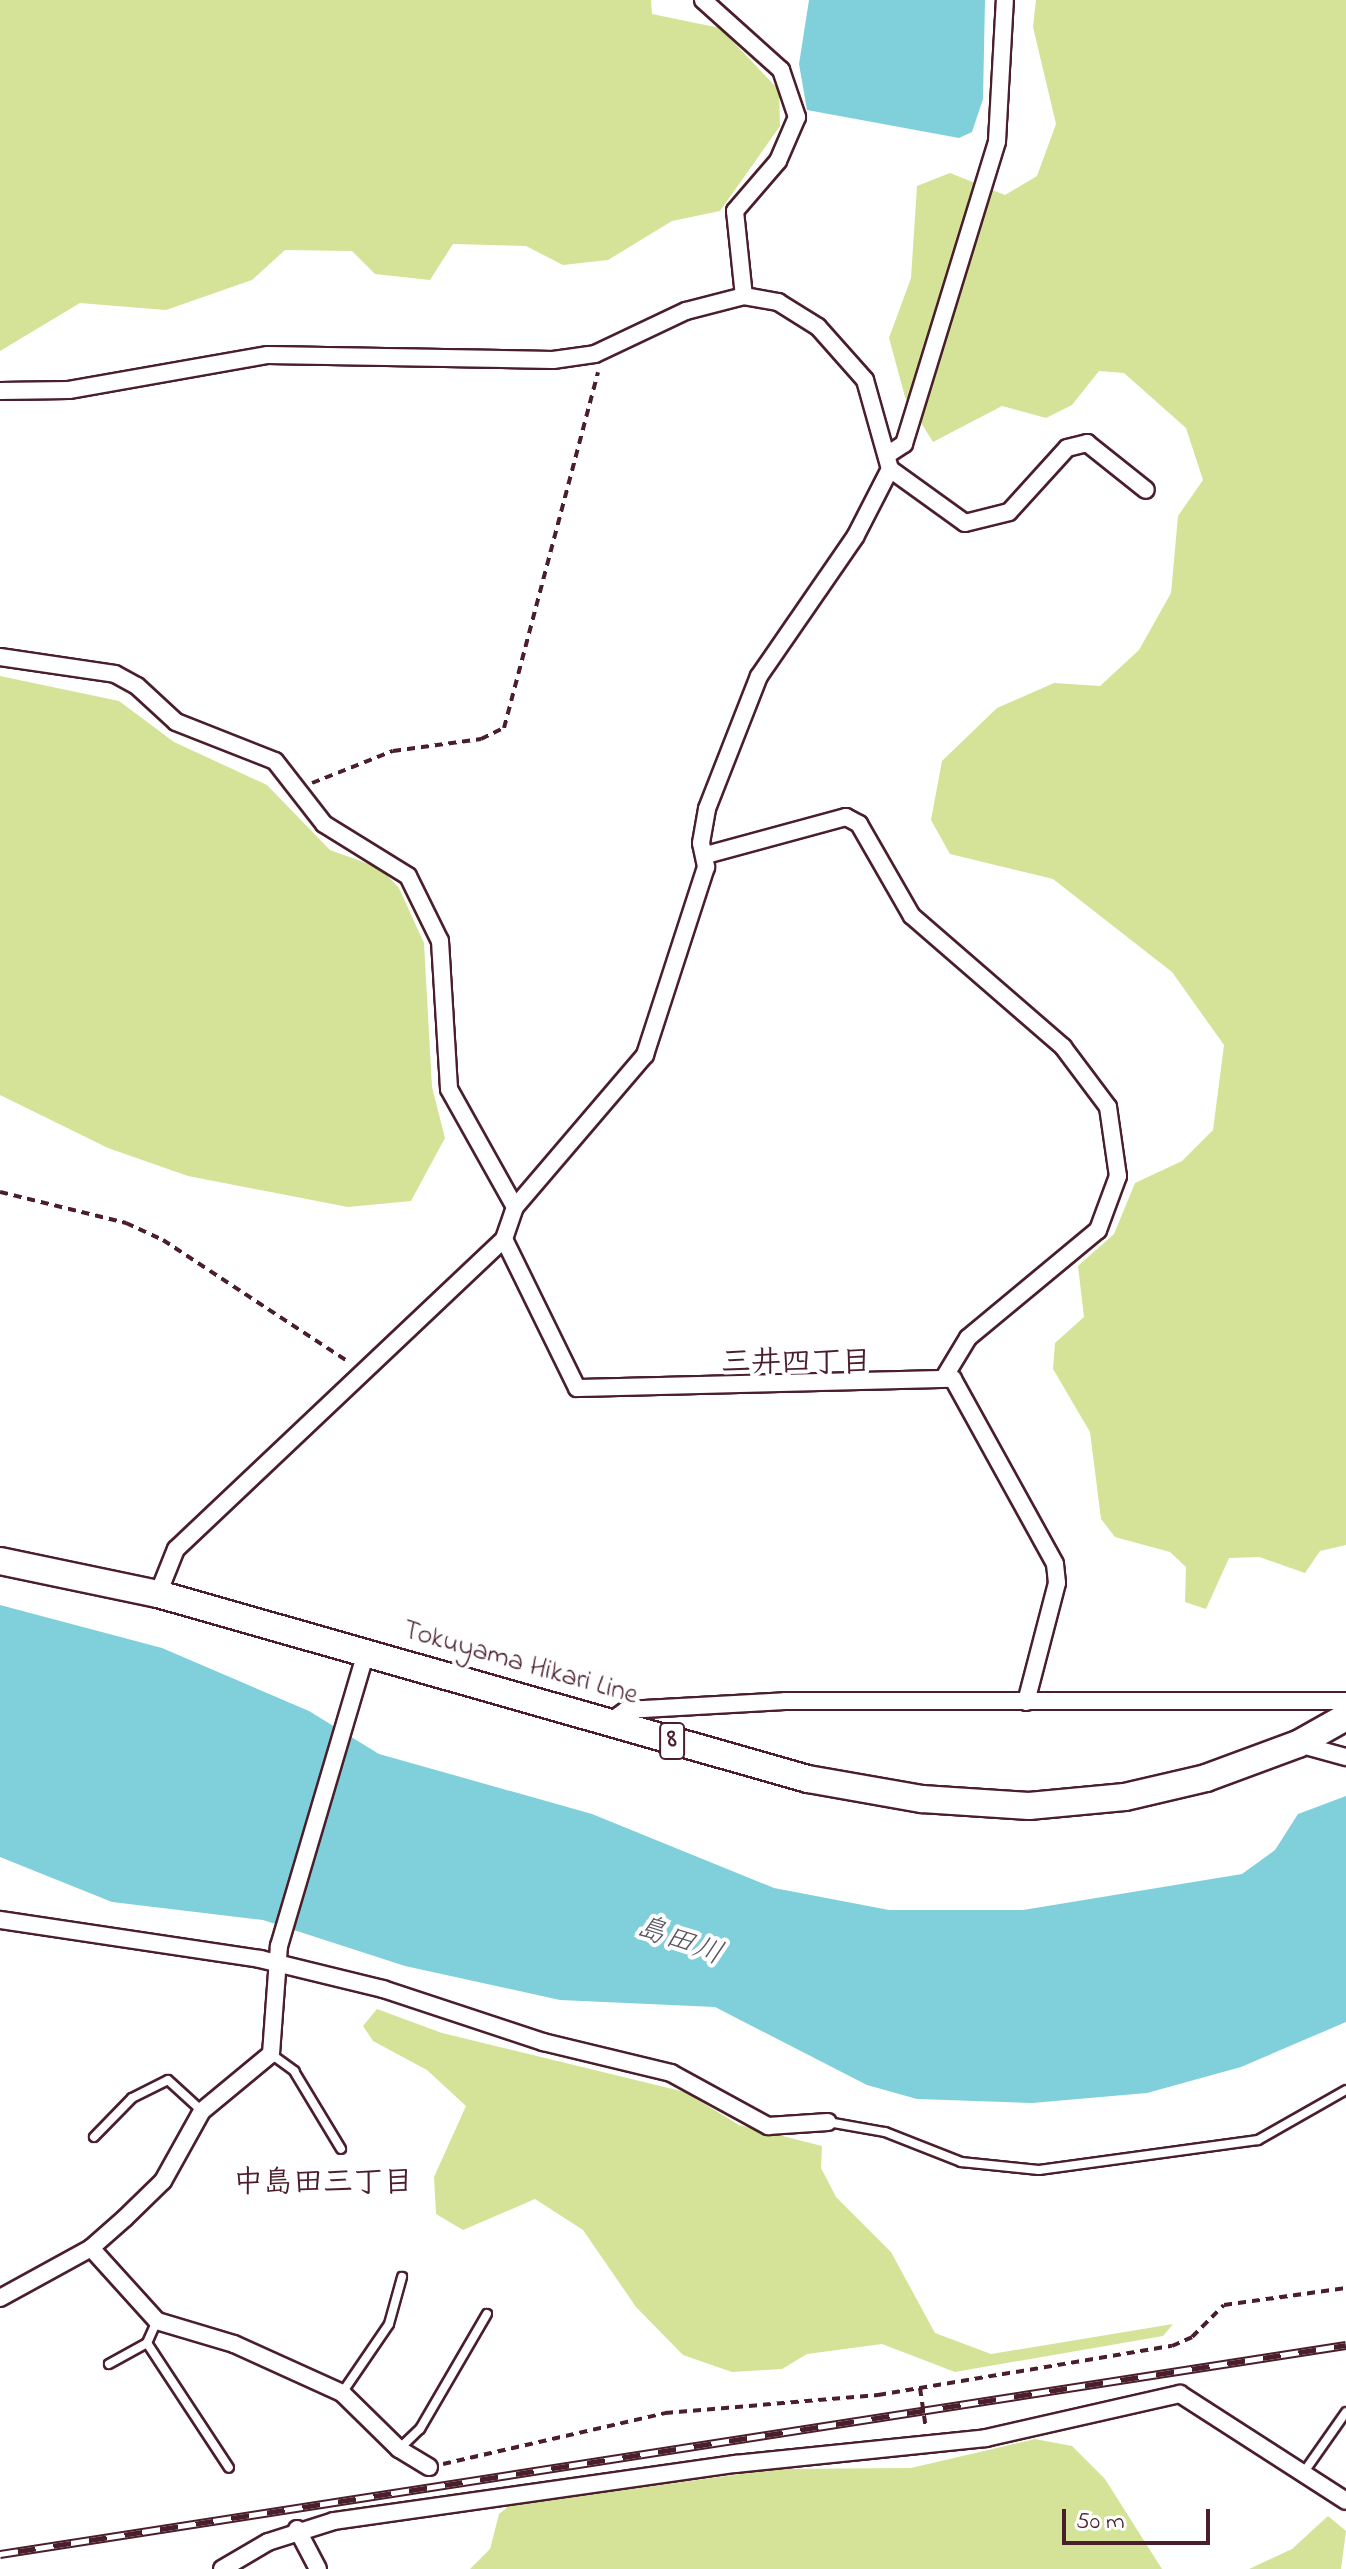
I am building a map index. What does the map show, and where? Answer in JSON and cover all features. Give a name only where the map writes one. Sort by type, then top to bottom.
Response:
[{"type":"main road","name":"Tokuyama Hikari Line","points":[[0,1561],[158,1594],[808,1779],[922,1799],[1029,1806],[1125,1797],[1298,1744],[1346,1717]]},
{"type":"street","points":[[703,0],[781,70],[797,117],[778,161],[735,211],[744,296]]},
{"type":"street","points":[[158,1594],[176,1549],[358,1370],[504,1239],[515,1207],[645,1055],[706,855],[701,843],[707,809],[759,676],[855,537],[890,461],[904,444],[997,141],[1005,0]]},
{"type":"street","points":[[0,391],[69,390],[268,355],[485,361],[595,354],[686,311],[744,296],[778,302],[847,353],[890,461],[965,523],[1009,512],[1067,448],[1087,443],[1146,490]]},
{"type":"street","points":[[0,657],[115,674],[176,722],[275,761],[324,824],[408,876],[440,941],[449,1089],[515,1207]]},
{"type":"street","points":[[706,855],[846,817],[859,824],[912,916],[1063,1047],[1108,1107],[1118,1176],[1098,1230],[968,1338],[945,1376]]},
{"type":"street","points":[[504,1239],[577,1388],[945,1376]]},
{"type":"street","points":[[945,1376],[969,1403],[1055,1564],[1055,1595],[1026,1702]]},
{"type":"street","points":[[0,2298],[91,2248],[163,2181],[202,2111],[271,2054],[279,1946],[366,1652]]},
{"type":"street","points":[[607,1724],[626,1710],[683,1705],[1346,1701]]},
{"type":"street","points":[[1298,1744],[1346,1757]]},
{"type":"street","points":[[0,1920],[276,1964],[671,2073],[768,2126],[828,2122]]},
{"type":"street","points":[[91,2248],[157,2321],[234,2344],[342,2393],[399,2449],[429,2467]]},
{"type":"street","points":[[222,2569],[297,2529],[736,2464],[930,2445],[1180,2394],[1346,2501]]},
{"type":"street","points":[[297,2529],[318,2569]]},
{"type":"lane","points":[[271,2054],[294,2071],[341,2149]]},
{"type":"lane","points":[[94,2137],[132,2098],[168,2080],[202,2111]]},
{"type":"lane","points":[[828,2122],[885,2132],[961,2162],[1039,2170],[1258,2140],[1346,2090]]},
{"type":"lane","points":[[342,2393],[389,2324],[402,2277]]},
{"type":"lane","points":[[399,2449],[420,2429],[487,2314]]},
{"type":"lane","points":[[109,2364],[147,2343],[157,2321]]},
{"type":"lane","points":[[147,2343],[229,2468]]},
{"type":"lane","points":[[1304,2472],[1343,2424],[1346,2412]]},
{"type":"path","points":[[301,792],[393,751],[481,739],[504,728],[597,384],[595,354]]},
{"type":"path","points":[[0,1192],[126,1223],[163,1240],[324,1340],[358,1370]]},
{"type":"path","points":[[429,2467],[665,2413],[920,2388],[1172,2346],[1192,2337],[1224,2305],[1346,2288]]},
{"type":"path","points":[[920,2388],[930,2445]]},
{"type":"green space","points":[[0,0],[651,0],[652,14],[720,28],[779,90],[780,126],[720,211],[672,221],[608,260],[563,265],[526,246],[453,244],[430,280],[375,274],[352,251],[285,250],[252,280],[166,310],[80,303],[0,351]]},
{"type":"green space","points":[[1036,0],[1346,0],[1346,1545],[1320,1551],[1305,1573],[1259,1557],[1229,1558],[1206,1609],[1185,1602],[1186,1567],[1170,1552],[1115,1537],[1101,1519],[1090,1432],[1053,1369],[1055,1343],[1084,1317],[1078,1266],[1114,1234],[1135,1183],[1182,1161],[1213,1130],[1224,1045],[1172,972],[1053,879],[950,854],[931,820],[942,761],[997,708],[1054,683],[1100,686],[1139,650],[1171,593],[1178,516],[1203,480],[1186,428],[1124,373],[1099,371],[1072,405],[1046,418],[1002,406],[933,442],[905,397],[889,338],[911,278],[917,186],[950,173],[1005,195],[1037,176],[1056,124],[1033,27]]},
{"type":"green space","points":[[0,676],[119,701],[174,742],[267,785],[330,850],[380,868],[399,888],[424,943],[432,1087],[445,1138],[411,1201],[348,1207],[188,1176],[108,1148],[0,1095]]},
{"type":"green space","points":[[377,2009],[442,2033],[685,2092],[739,2125],[822,2146],[821,2168],[836,2197],[891,2252],[935,2333],[991,2354],[1173,2324],[1163,2336],[955,2372],[882,2344],[807,2354],[782,2369],[732,2372],[683,2355],[636,2307],[583,2230],[535,2199],[463,2230],[436,2214],[434,2177],[466,2106],[427,2070],[373,2041],[363,2026]]},
{"type":"green space","points":[[1035,2439],[1072,2446],[1105,2479],[1162,2569],[470,2569],[490,2549],[499,2514],[509,2506],[777,2469],[911,2468]]},
{"type":"green space","points":[[1328,2516],[1346,2531],[1341,2569],[1249,2569],[1292,2549]]},
{"type":"water","points":[[809,0],[985,0],[983,99],[972,132],[959,138],[807,110],[799,64]]},
{"type":"water","name":"島田川","points":[[0,1605],[162,1648],[309,1711],[379,1754],[592,1814],[774,1888],[889,1910],[1023,1910],[1242,1874],[1275,1850],[1298,1814],[1346,1796],[1346,2022],[1241,2067],[1147,2093],[1032,2103],[917,2099],[867,2085],[715,2007],[560,2000],[405,1966],[263,1920],[112,1902],[0,1857]]},
{"type":"railway","points":[[0,2554],[1346,2345]]},
{"type":"district","name":"三井四丁目","points":[[796,1364]]},
{"type":"district","name":"中島田三丁目","points":[[323,2184]]}]
